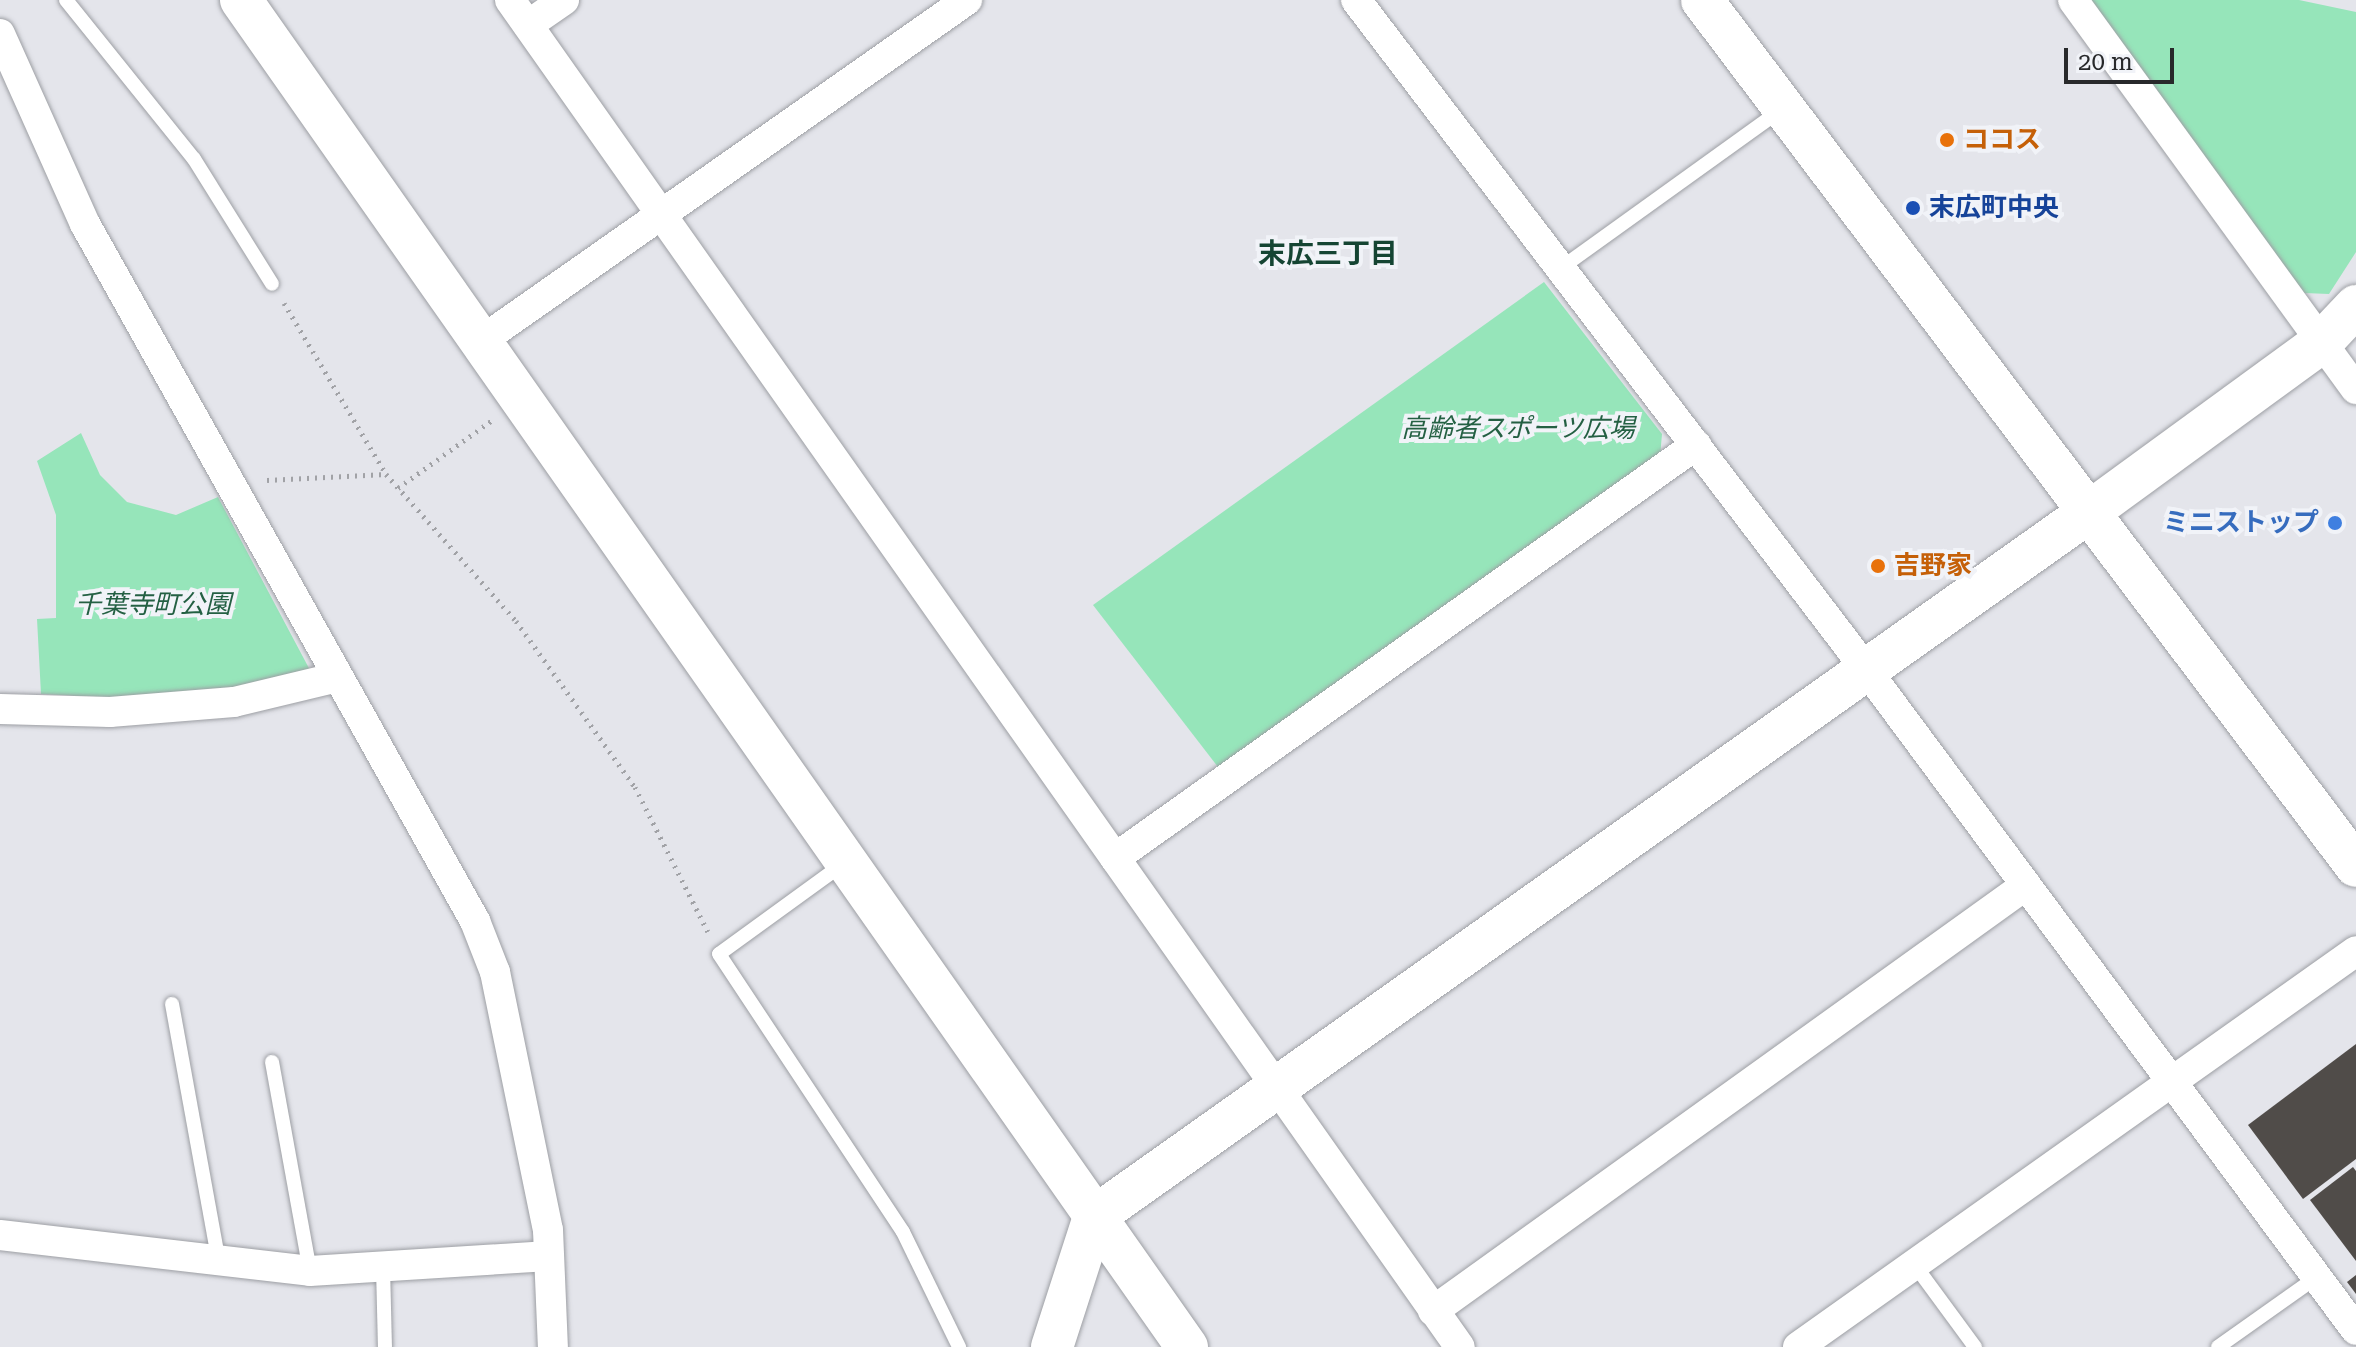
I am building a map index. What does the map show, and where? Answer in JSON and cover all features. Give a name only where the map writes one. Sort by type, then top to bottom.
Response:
[{"type":"street","points":[[241,0],[843,864],[1187,1347]]},
{"type":"street","points":[[510,0],[1460,1347]]},
{"type":"street","points":[[528,25],[564,0]]},
{"type":"street","points":[[481,341],[967,0]]},
{"type":"street","points":[[1356,0],[1865,668],[2356,1330]]},
{"type":"street","points":[[1702,0],[2356,866]]},
{"type":"street","points":[[2073,0],[2356,389]]},
{"type":"street","points":[[0,34],[8,84],[475,921],[495,972],[549,1256],[553,1347]]},
{"type":"street","points":[[1052,1347],[1094,1217],[2089,512],[2321,343],[2356,306]]},
{"type":"street","points":[[1115,858],[1696,445]]},
{"type":"street","points":[[0,709],[110,712],[234,702],[338,677]]},
{"type":"street","points":[[1433,1311],[2026,885]]},
{"type":"street","points":[[1798,1347],[2356,951]]},
{"type":"street","points":[[0,1235],[219,1263],[310,1271],[549,1256]]},
{"type":"lane","points":[[66,0],[194,159],[272,284]]},
{"type":"lane","points":[[1561,268],[1785,107]]},
{"type":"lane","points":[[843,864],[719,954],[903,1232],[959,1347]]},
{"type":"lane","points":[[172,1004],[219,1263]]},
{"type":"lane","points":[[272,1062],[310,1271]]},
{"type":"lane","points":[[1914,1264],[1975,1347]]},
{"type":"lane","points":[[383,1267],[385,1347]]},
{"type":"lane","points":[[2218,1347],[2317,1277]]},
{"type":"path","points":[[272,284],[386,474],[516,621],[635,787],[719,954]]},
{"type":"path","points":[[398,488],[484,427]]},
{"type":"path","points":[[288,479],[386,474]]},
{"type":"green space","points":[[2089,0],[2299,0],[2356,12],[2356,252],[2329,294],[2304,293]]},
{"type":"green space","name":"高齢者スポーツ広場","points":[[1544,282],[1662,434],[1660,457],[1218,767],[1093,605]]},
{"type":"green space","name":"千葉寺町公園","points":[[81,433],[100,475],[127,502],[176,515],[218,497],[311,672],[232,692],[134,699],[41,694],[37,619],[56,618],[56,515],[37,461]]},
{"type":"building","points":[[2356,1044],[2356,1159],[2303,1199],[2248,1125]]},
{"type":"building","points":[[2353,1167],[2356,1171],[2356,1261],[2310,1200]]},
{"type":"building","points":[[2356,1275],[2356,1294],[2347,1282]]},
{"type":"place","name":"ココス","points":[[1947,140]]},
{"type":"place","name":"末広町中央","points":[[1913,208]]},
{"type":"place","name":"ミニストップ","points":[[2335,523]]},
{"type":"place","name":"吉野家","points":[[1878,566]]},
{"type":"district","name":"末広三丁目","points":[[1328,254]]}]
